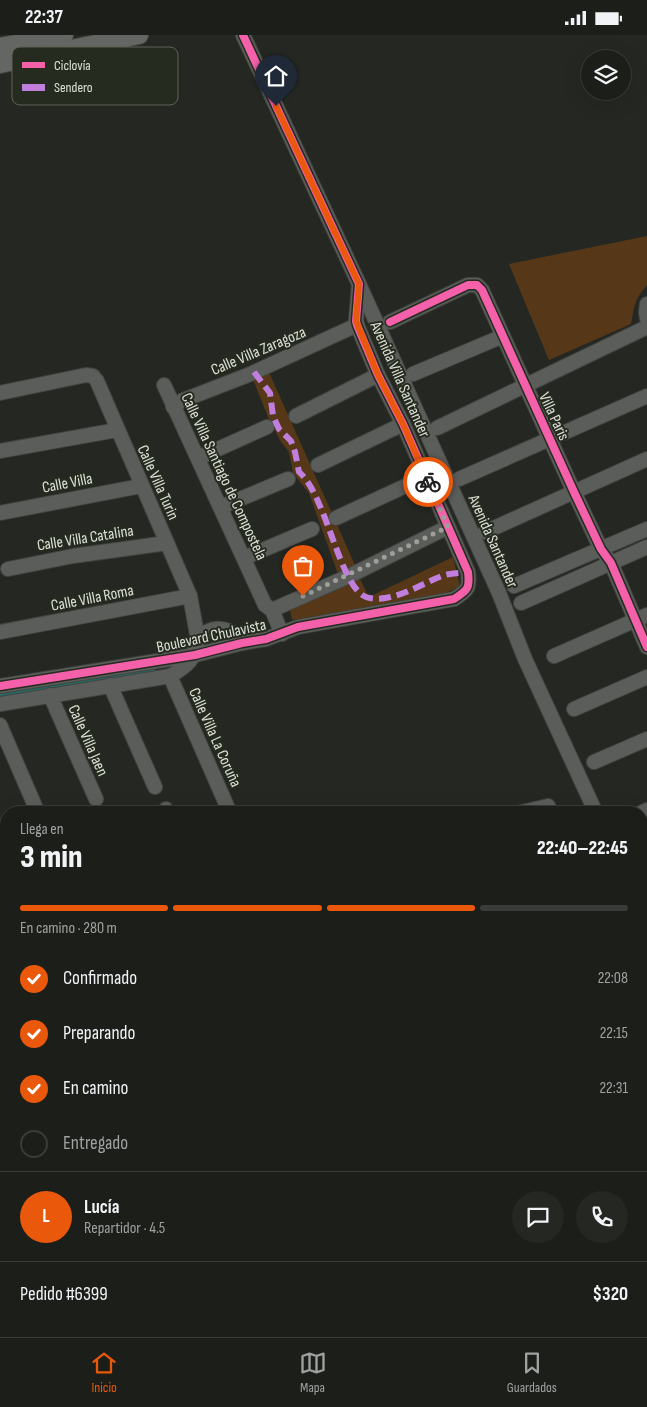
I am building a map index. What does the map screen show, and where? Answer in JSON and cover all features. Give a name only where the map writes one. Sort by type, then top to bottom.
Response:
[{"type":"main road","points":[[0,47],[65,35]]},
{"type":"main road","points":[[82,47],[139,35]]},
{"type":"street","points":[[51,47],[65,35]]},
{"type":"street","name":"Avenida Villa Santander","points":[[243,35],[359,284],[357,325],[468,572],[470,583],[466,591],[454,599]]},
{"type":"street","name":"Avenida Santander","points":[[359,284],[499,593],[525,659],[593,806]]},
{"type":"street","name":"Villa Paris","points":[[390,323],[468,285],[477,285],[482,289],[601,549],[611,563],[641,618],[647,647]]},
{"type":"street","points":[[647,304],[647,319]]},
{"type":"street","name":"Calle Villa Zaragoza","points":[[173,407],[181,401],[248,375],[357,325]]},
{"type":"street","points":[[437,427],[647,327]]},
{"type":"street","points":[[413,374],[503,336]]},
{"type":"street","name":"Calle Villa Turin","points":[[0,393],[86,375],[93,376],[97,381],[168,543],[191,600],[198,640]]},
{"type":"street","points":[[296,416],[378,375]]},
{"type":"street","name":"Calle Villa Santiago de Compostela","points":[[164,385],[265,605],[272,610],[282,634]]},
{"type":"street","points":[[459,479],[647,396]]},
{"type":"street","points":[[318,465],[403,424]]},
{"type":"street","points":[[198,458],[267,427]]},
{"type":"street","points":[[0,451],[117,430]]},
{"type":"street","points":[[485,532],[647,459]]},
{"type":"street","points":[[336,518],[425,477]]},
{"type":"street","points":[[221,507],[288,479]]},
{"type":"street","name":"Calle Villa","points":[[0,513],[141,485]]},
{"type":"street","points":[[272,610],[349,576],[448,527]]},
{"type":"street","points":[[244,558],[312,529]]},
{"type":"street","points":[[514,587],[647,529]]},
{"type":"street","name":"Calle Villa Catalina","points":[[8,569],[73,556],[168,543]]},
{"type":"street","points":[[521,603],[647,547]]},
{"type":"street","name":"Boulevard Chulavista","points":[[0,686],[195,655],[266,639],[298,627],[454,599]]},
{"type":"street","name":"Calle Villa Turin","points":[[191,600],[212,629]]},
{"type":"street","name":"Calle Villa Roma","points":[[0,632],[191,600]]},
{"type":"street","points":[[554,656],[641,618]]},
{"type":"street","name":"Boulevard Chulavista","points":[[0,704],[170,676],[188,664],[195,655],[198,640],[212,629],[232,631],[239,637],[242,643]]},
{"type":"street","name":"Calle Villa La Coruña","points":[[170,676],[227,806]]},
{"type":"street","points":[[574,709],[647,677]]},
{"type":"street","points":[[110,685],[155,787]]},
{"type":"street","name":"Calle Villa Jaen","points":[[50,695],[96,799]]},
{"type":"street","points":[[0,725],[35,806]]},
{"type":"street","points":[[594,762],[647,739]]},
{"type":"shaded area","points":[[647,236],[647,285],[636,303],[631,324],[549,360],[509,264]]},
{"type":"shaded area","points":[[268,370],[355,565],[338,574],[309,493],[293,473],[289,452],[281,442],[268,417],[252,377]]},
{"type":"shaded area","points":[[453,557],[460,586],[444,594],[292,620],[290,609],[359,577],[369,597]]},
{"type":"waterway","points":[[0,695],[154,670]]},
{"type":"marked path","points":[[254,372],[270,393],[273,416],[279,429],[291,441],[299,472],[309,483],[348,577],[357,590],[366,597],[383,598],[414,589],[445,575],[468,572]]},
{"type":"cycle path","points":[[0,686],[195,655],[266,639],[298,627],[454,599],[467,588],[469,582],[468,572],[357,325],[359,284],[243,35]]},
{"type":"cycle path","points":[[390,322],[468,285],[477,285],[482,290],[574,492],[601,549],[611,563],[647,647]]},
{"type":"way so far","points":[[303,596],[349,576],[448,527],[428,482]]},
{"type":"route","points":[[276,106],[359,284],[356,321],[378,375],[403,424],[428,482]]}]
